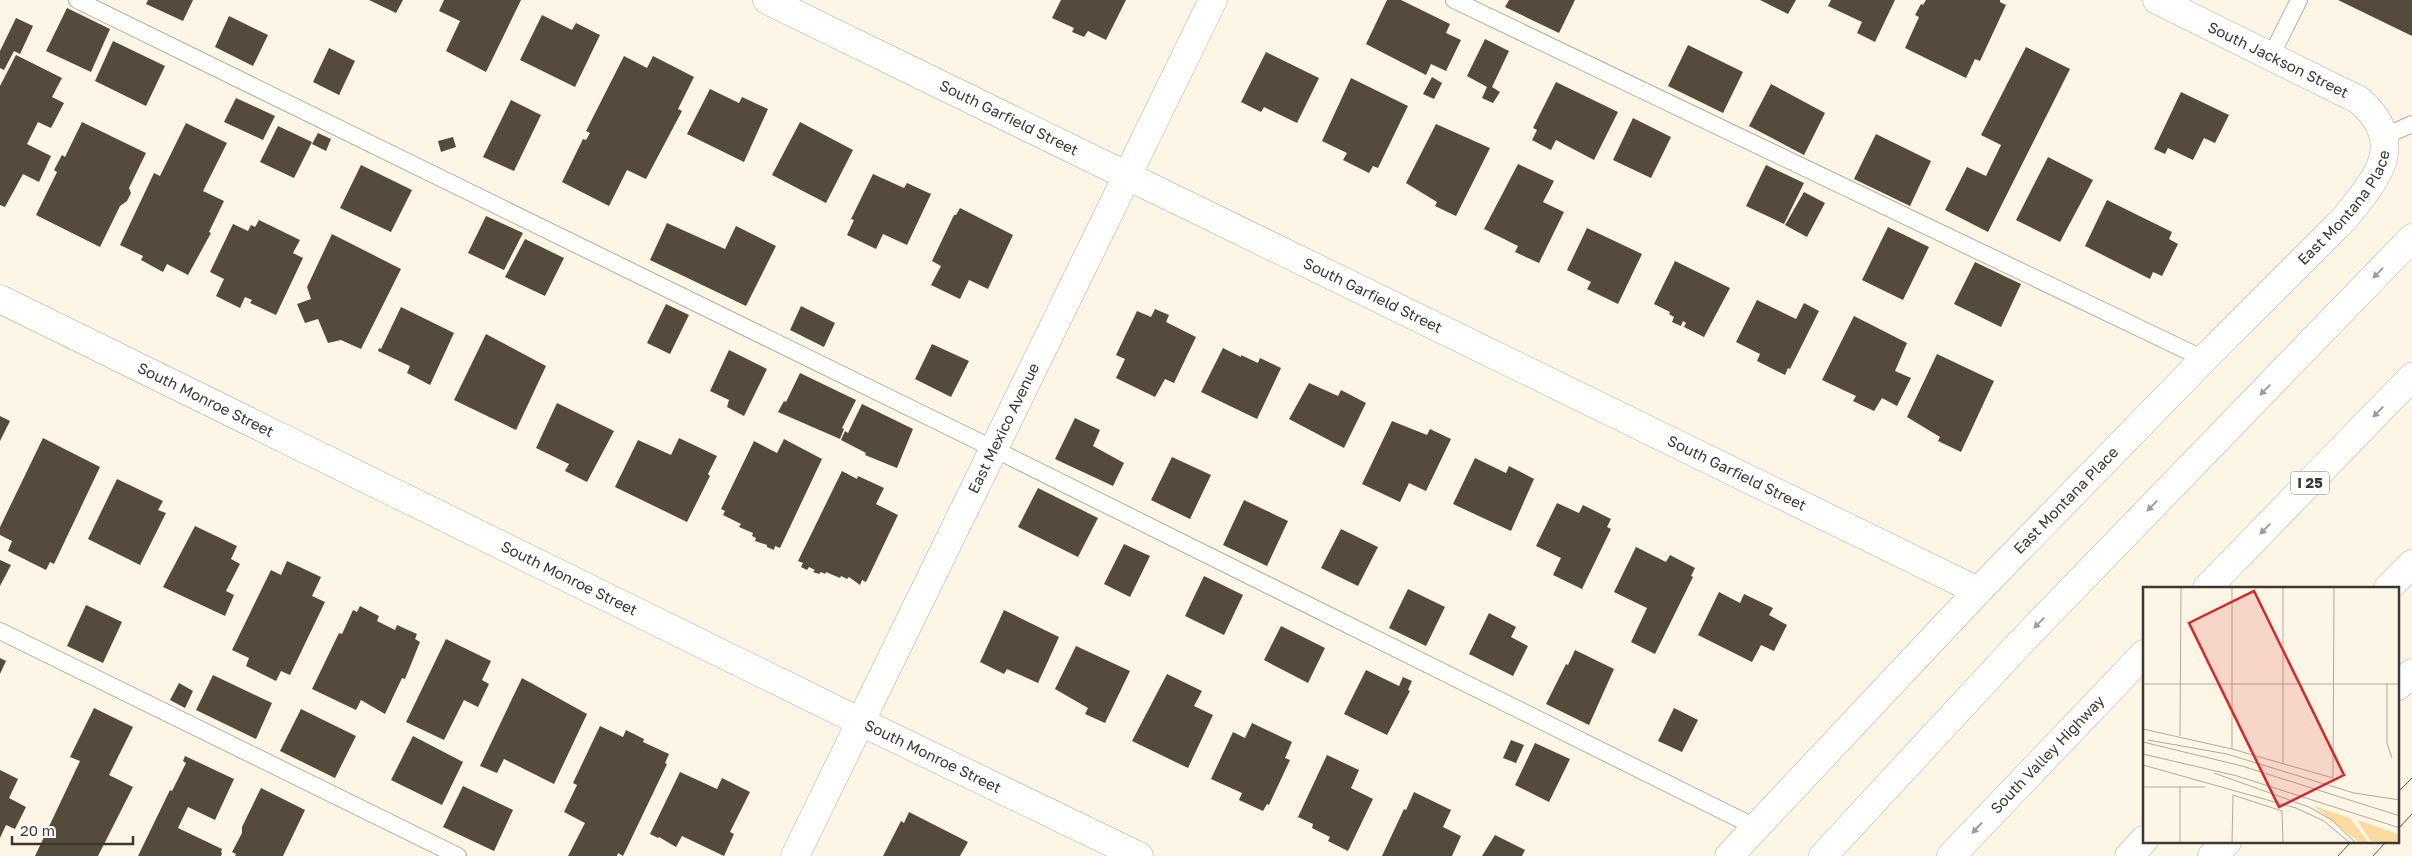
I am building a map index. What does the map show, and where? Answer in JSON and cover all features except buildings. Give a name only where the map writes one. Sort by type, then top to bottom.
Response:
[{"type":"main road","name":"South Garfield Street","points":[[767,0],[1128,178],[1978,591]]},
{"type":"main road","name":"East Mexico Avenue","points":[[795,856],[1214,0]]},
{"type":"main road","name":"South Jackson Street","points":[[2157,0],[2359,100],[2380,122],[2385,136]]},
{"type":"main road","name":"East Montana Place","points":[[1729,856],[1755,826],[1978,591],[2204,359],[2343,220],[2363,196],[2378,171],[2385,151],[2385,136]]},
{"type":"main road","points":[[1823,856],[2022,641],[2412,238]]},
{"type":"main road","name":"South Monroe Street","points":[[0,298],[860,722],[1139,856]]},
{"type":"main road","name":"I 25","points":[[2209,587],[2412,377]]},
{"type":"main road","points":[[2389,587],[2412,564]]},
{"type":"main road","name":"South Valley Highway","points":[[1951,856],[2143,655]]},
{"type":"main road","points":[[2400,684],[2412,673]]},
{"type":"main road","points":[[2129,856],[2143,841]]},
{"type":"main road","points":[[2212,856],[2225,844]]},
{"type":"lane","points":[[77,0],[994,449],[1755,826]]},
{"type":"lane","points":[[1454,0],[2204,359]]},
{"type":"lane","points":[[2271,56],[2299,0]]},
{"type":"lane","points":[[2385,136],[2412,124]]},
{"type":"lane","points":[[0,631],[458,856]]},
{"type":"tram line","points":[[2400,790],[2412,778]]},
{"type":"tram line","points":[[2400,827],[2412,814]]},
{"type":"tram line","points":[[2338,856],[2349,844]]},
{"type":"tram line","points":[[2373,856],[2384,844]]}]
